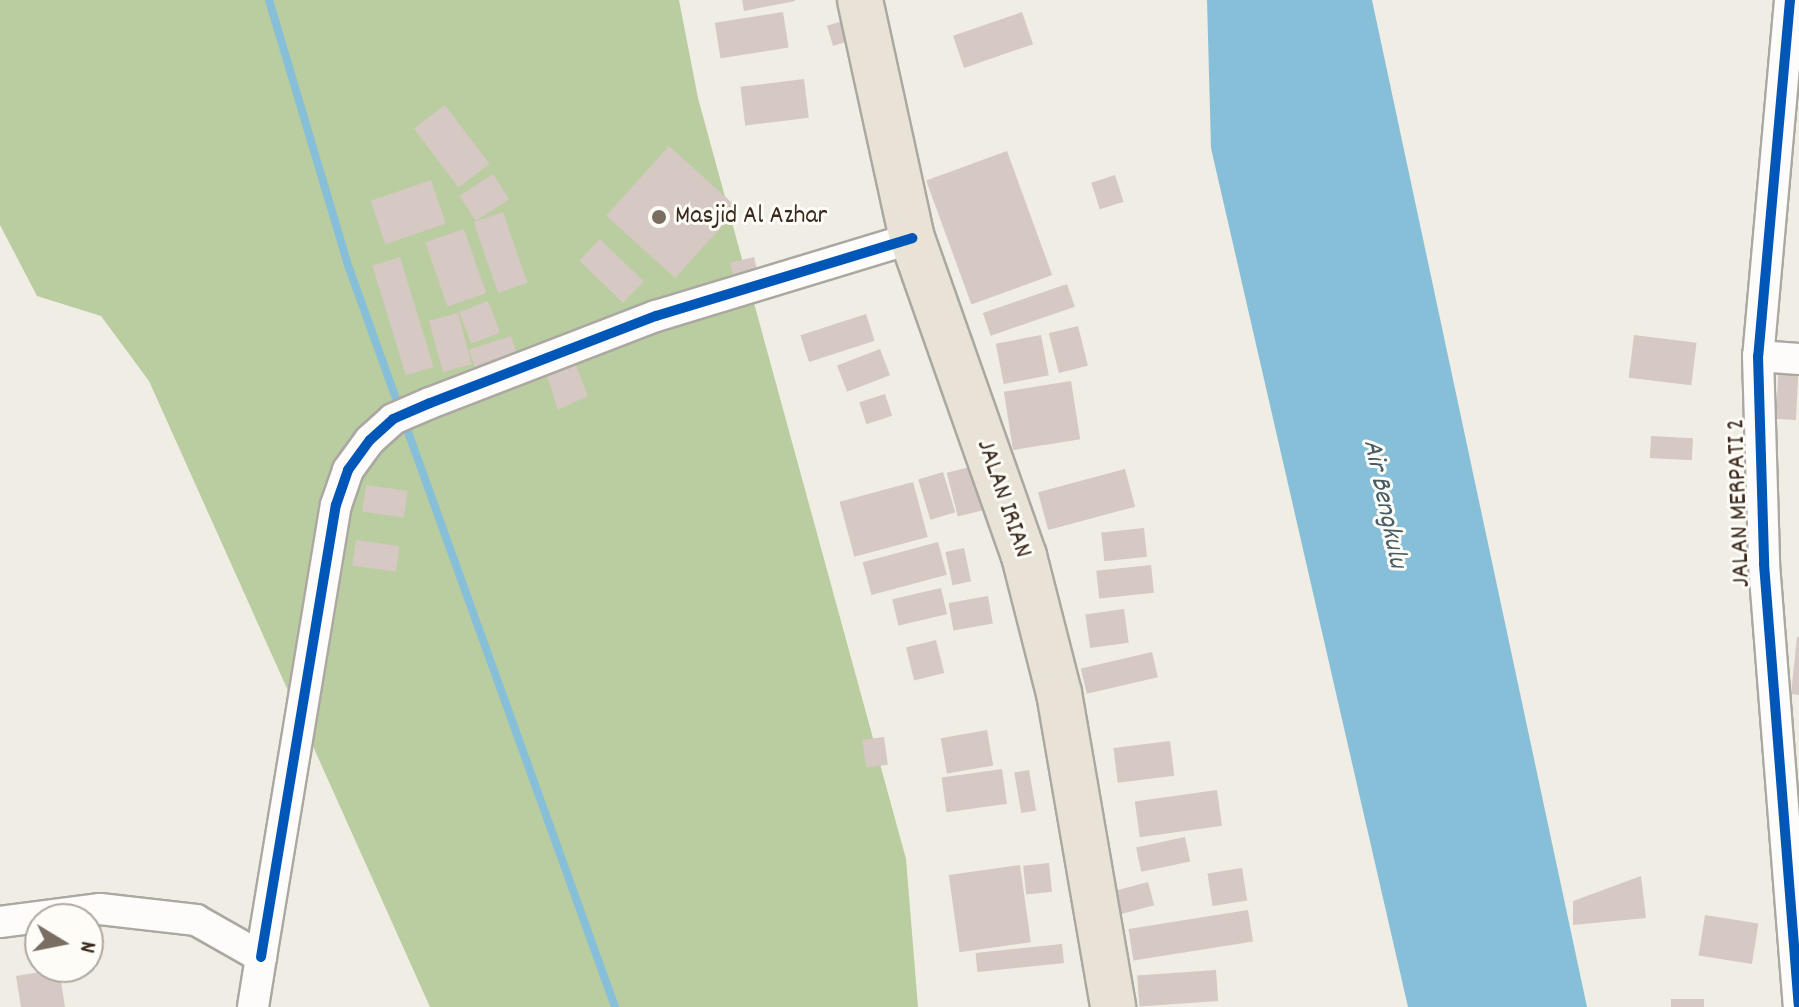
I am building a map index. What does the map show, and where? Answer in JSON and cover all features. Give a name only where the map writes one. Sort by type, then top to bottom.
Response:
[{"type":"main road","name":"JALAN IRIAN","points":[[860,0],[912,238],[1028,569],[1080,795],[1113,1007]]},
{"type":"street","name":"JALAN MERPATI 2","points":[[1790,0],[1758,356],[1766,593],[1799,1005]]},
{"type":"street","points":[[253,1007],[336,505],[358,453],[393,419],[430,403],[656,316],[912,238]]},
{"type":"street","points":[[1758,356],[1799,359]]},
{"type":"street","points":[[0,922],[100,909],[155,912],[215,928],[261,957]]},
{"type":"green space","points":[[0,0],[679,0],[698,98],[906,859],[918,1007],[430,1007],[149,381],[101,316],[37,296],[0,225]]},
{"type":"water","name":"Air Bengkulu","points":[[1207,0],[1372,0],[1587,1007],[1408,1007],[1211,148]]},
{"type":"building","points":[[742,0],[795,0],[795,1],[744,11]]},
{"type":"building","points":[[783,12],[789,48],[720,58],[715,23]]},
{"type":"building","points":[[1022,12],[1033,44],[964,68],[953,36]]},
{"type":"building","points":[[846,20],[852,40],[833,46],[827,26]]},
{"type":"building","points":[[804,79],[809,118],[745,126],[740,87]]},
{"type":"building","points":[[445,105],[490,164],[458,188],[414,128]]},
{"type":"building","points":[[669,146],[738,208],[675,278],[606,216]]},
{"type":"building","points":[[1007,151],[1052,275],[971,304],[926,180]]},
{"type":"building","points":[[493,174],[509,199],[476,221],[459,196]]},
{"type":"building","points":[[1115,175],[1124,202],[1100,209],[1091,183]]},
{"type":"building","points":[[431,180],[446,223],[385,244],[370,201]]},
{"type":"building","points":[[503,212],[527,283],[498,293],[474,222]]},
{"type":"building","points":[[464,229],[486,293],[447,307],[425,242]]},
{"type":"building","points":[[600,239],[644,281],[623,303],[579,261]]},
{"type":"building","points":[[400,257],[434,367],[406,375],[372,265]]},
{"type":"building","points":[[754,257],[758,273],[734,279],[730,263]]},
{"type":"building","points":[[1067,284],[1075,307],[991,336],[983,313]]},
{"type":"building","points":[[488,301],[500,333],[471,344],[459,312]]},
{"type":"building","points":[[458,313],[472,364],[443,372],[429,321]]},
{"type":"building","points":[[866,314],[875,341],[809,362],[800,335]]},
{"type":"building","points":[[1078,326],[1088,366],[1059,373],[1049,333]]},
{"type":"building","points":[[1041,335],[1049,375],[1004,384],[996,344]]},
{"type":"building","points":[[1634,335],[1697,343],[1691,385],[1629,378]]},
{"type":"building","points":[[511,336],[518,357],[476,371],[469,350]]},
{"type":"building","points":[[880,349],[890,375],[847,392],[837,365]]},
{"type":"building","points":[[572,355],[588,396],[558,410],[544,367]]},
{"type":"building","points":[[1779,360],[1799,361],[1796,420],[1776,419]]},
{"type":"building","points":[[1071,381],[1080,439],[1013,450],[1004,392]]},
{"type":"building","points":[[885,394],[892,416],[866,424],[859,402]]},
{"type":"building","points":[[1651,436],[1693,438],[1692,460],[1650,458]]},
{"type":"building","points":[[974,466],[985,510],[958,516],[947,473]]},
{"type":"building","points":[[1125,469],[1135,507],[1048,530],[1038,492]]},
{"type":"building","points":[[943,472],[955,512],[930,520],[918,480]]},
{"type":"building","points":[[913,482],[928,537],[854,557],[840,502]]},
{"type":"building","points":[[366,485],[408,491],[404,518],[362,512]]},
{"type":"building","points":[[1144,528],[1147,557],[1104,561],[1101,532]]},
{"type":"building","points":[[356,540],[400,546],[396,572],[352,566]]},
{"type":"building","points":[[938,542],[947,575],[871,595],[863,562]]},
{"type":"building","points":[[964,548],[971,581],[952,585],[945,552]]},
{"type":"building","points":[[1151,565],[1154,593],[1099,599],[1096,571]]},
{"type":"building","points":[[941,588],[947,614],[898,626],[892,599]]},
{"type":"building","points":[[988,596],[993,624],[953,631],[949,603]]},
{"type":"building","points":[[1124,609],[1129,643],[1090,648],[1085,614]]},
{"type":"building","points":[[1799,637],[1799,695],[1791,694]]},
{"type":"building","points":[[936,640],[944,673],[914,680],[906,647]]},
{"type":"building","points":[[1152,652],[1158,677],[1087,694],[1081,668]]},
{"type":"building","points":[[987,730],[993,765],[947,774],[941,738]]},
{"type":"building","points":[[884,737],[888,765],[866,768],[862,740]]},
{"type":"building","points":[[1170,741],[1174,776],[1118,783],[1113,748]]},
{"type":"building","points":[[1002,769],[1007,804],[946,812],[942,777]]},
{"type":"building","points":[[1029,770],[1036,810],[1021,813],[1014,773]]},
{"type":"building","points":[[1217,790],[1222,826],[1140,837],[1135,802]]},
{"type":"building","points":[[1185,837],[1190,861],[1141,872],[1136,847]]},
{"type":"building","points":[[1049,863],[1052,892],[1026,895],[1023,866]]},
{"type":"building","points":[[1020,865],[1031,942],[960,952],[949,875]]},
{"type":"building","points":[[1242,868],[1247,901],[1213,906],[1207,873]]},
{"type":"building","points":[[1641,876],[1646,918],[1573,925],[1573,901]]},
{"type":"building","points":[[1148,882],[1154,905],[1120,914],[1114,891]]},
{"type":"building","points":[[1248,910],[1253,942],[1133,961],[1128,929]]},
{"type":"building","points":[[1705,915],[1758,923],[1752,964],[1699,955]]},
{"type":"building","points":[[1062,944],[1064,963],[977,972],[975,953]]},
{"type":"building","points":[[1216,970],[1218,1001],[1139,1006],[1137,976]]},
{"type":"building","points":[[24,975],[24,983],[61,983],[65,1007],[21,1007],[16,976]]},
{"type":"building","points":[[1671,999],[1704,999],[1704,1007],[1671,1007]]},
{"type":"waterway","points":[[269,0],[349,268],[615,1007]]},
{"type":"cycle path","points":[[1790,0],[1758,356],[1764,564],[1799,1005]]},
{"type":"cycle path","points":[[261,957],[336,505],[348,470],[370,440],[393,419],[656,316],[912,238]]},
{"type":"place","name":"Masjid Al Azhar","points":[[659,217]]}]
